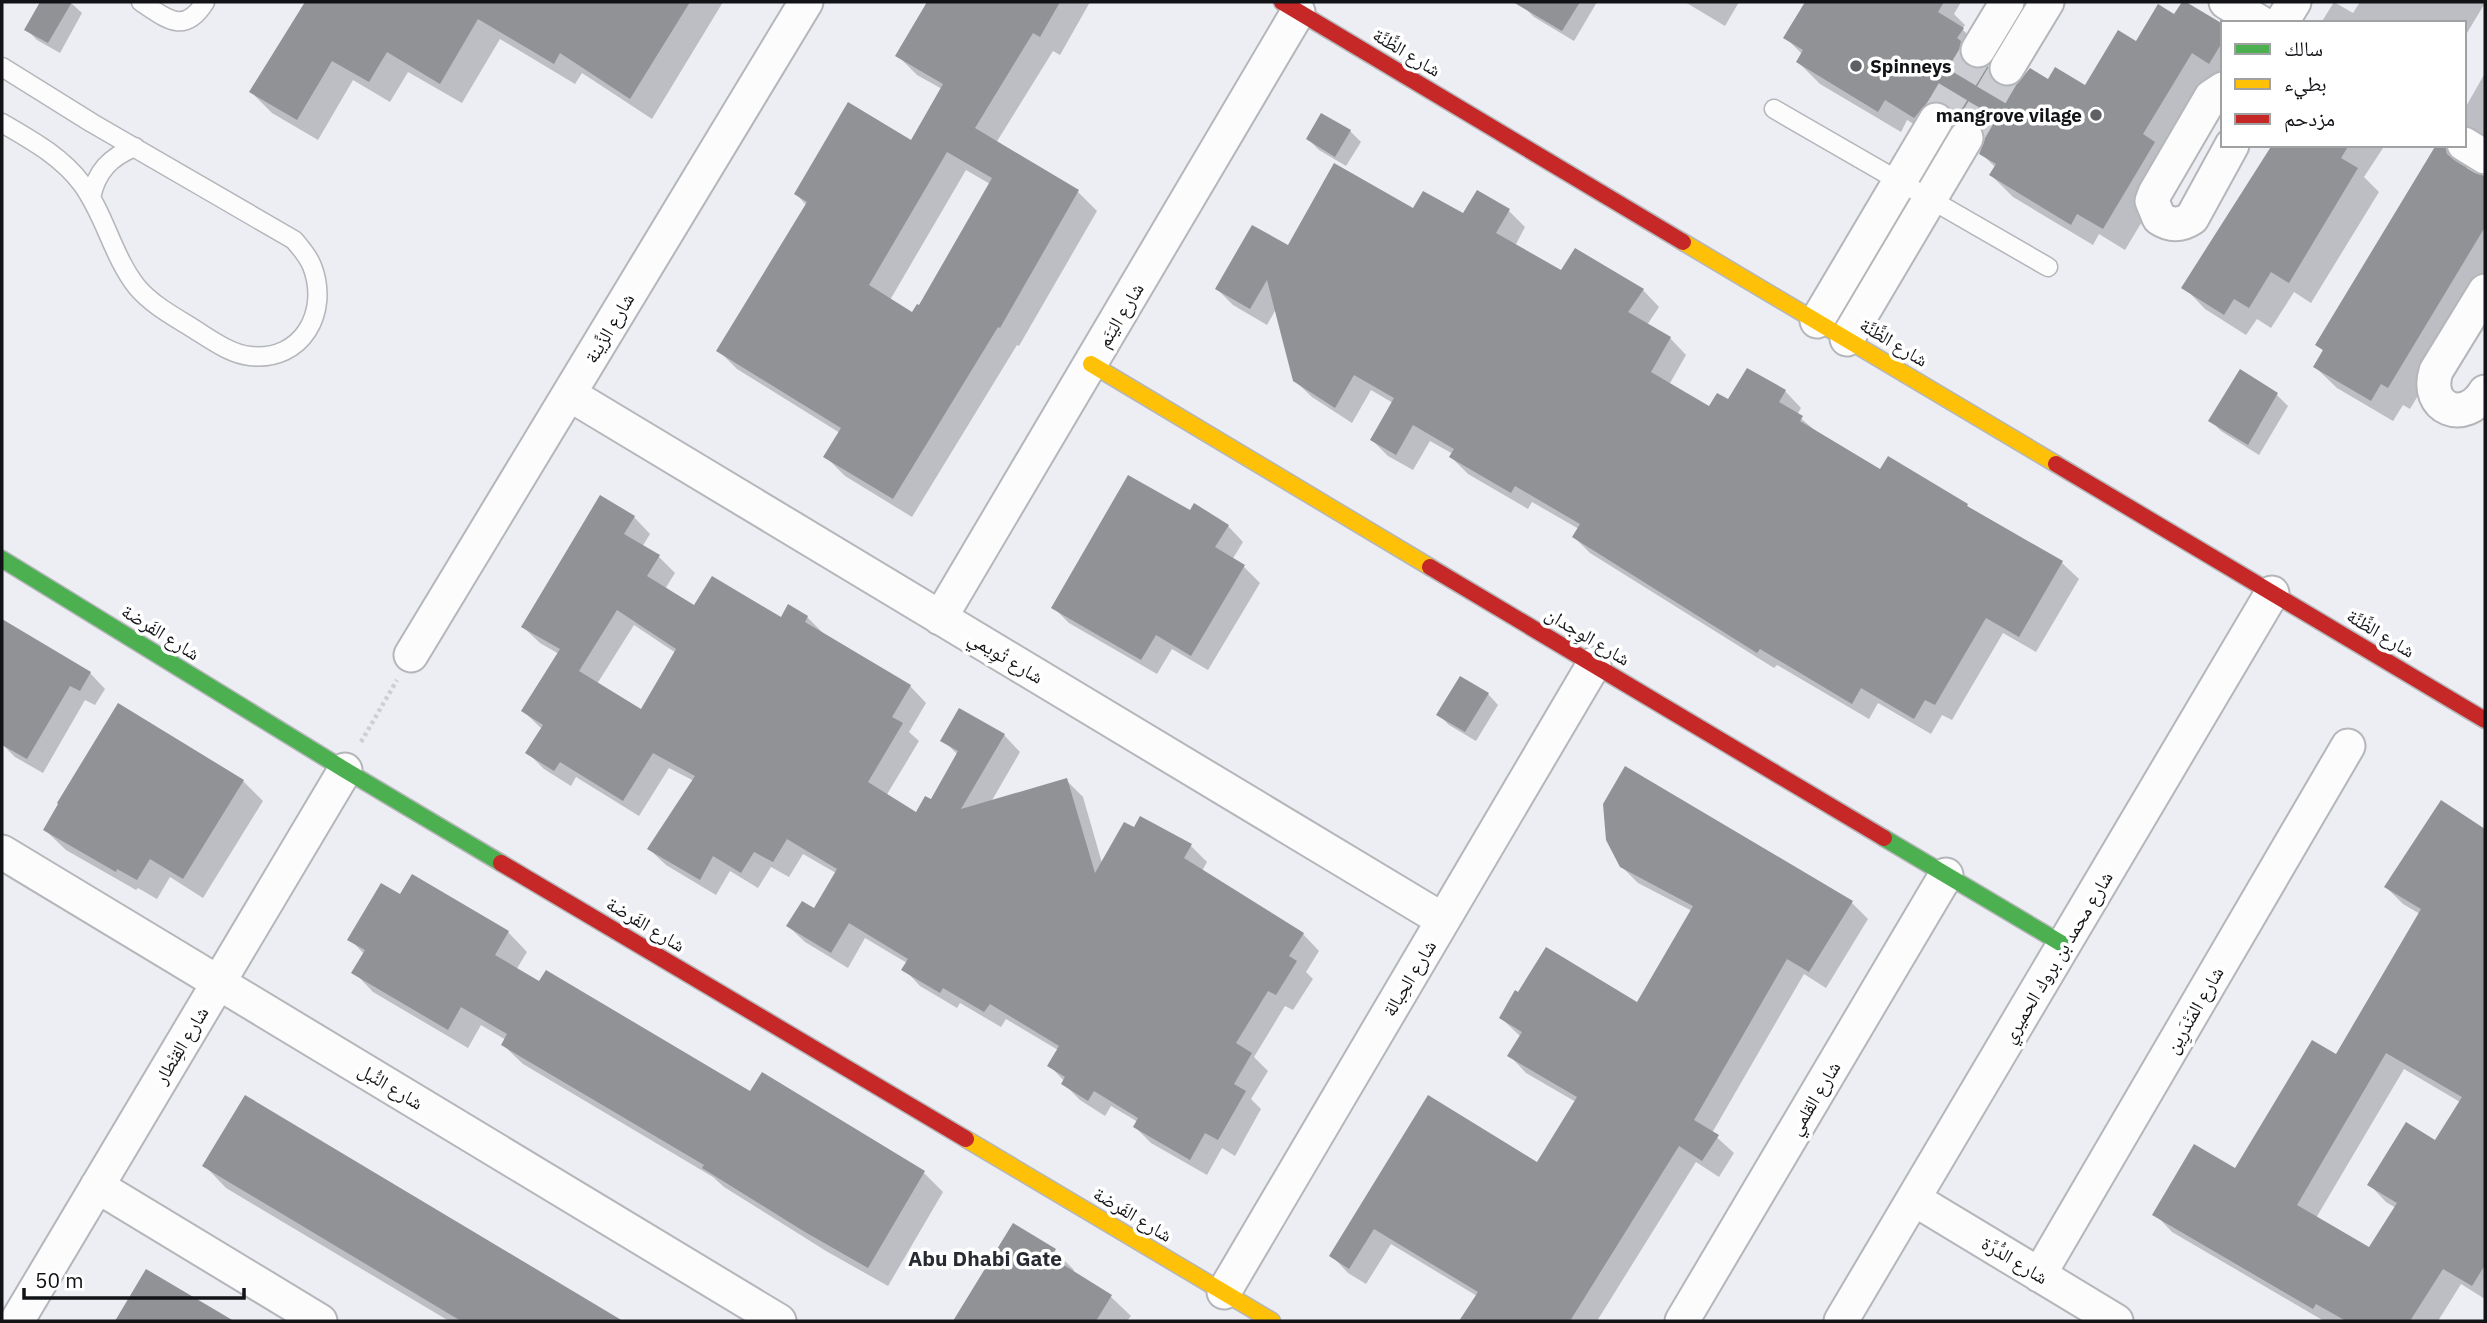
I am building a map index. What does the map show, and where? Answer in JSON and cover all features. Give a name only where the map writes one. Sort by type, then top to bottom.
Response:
[{"type":"street","name":"شارع الزِّينة","points":[[411,655],[806,2]]},
{"type":"street","points":[[1978,50],[2007,2]]},
{"type":"street","points":[[2007,68],[2047,2]]},
{"type":"street","points":[[2226,2],[2258,21]]},
{"type":"street","points":[[2282,21],[2294,2]]},
{"type":"street","name":"شارع الظَّنَّة","points":[[1290,7],[2485,720]]},
{"type":"street","name":"شارع اليَنَم","points":[[940,618],[1091,364],[1290,7]]},
{"type":"street","points":[[2221,90],[2211,97],[2155,193],[2152,201],[2159,218],[2175,225],[2192,218],[2231,147]]},
{"type":"street","points":[[1817,321],[1936,120]]},
{"type":"street","points":[[1847,338],[1966,138]]},
{"type":"street","points":[[2466,145],[2485,157]]},
{"type":"street","points":[[2485,291],[2436,371],[2433,383],[2434,394],[2441,404],[2451,410],[2462,411],[2473,407],[2485,392]]},
{"type":"street","name":"شارع الوِجدان","points":[[1091,364],[2064,945]]},
{"type":"street","name":"شارع تُوِيمي","points":[[569,394],[1443,920]]},
{"type":"street","name":"شارع الفَرضة","points":[[2,559],[345,769],[1272,1321]]},
{"type":"street","name":"شارع محمد بن بروك الحميري","points":[[1841,1321],[2272,593]]},
{"type":"street","name":"شارع الحِبالة","points":[[1224,1292],[1594,664]]},
{"type":"street","name":"شارع المَنْدَرِين","points":[[2039,1275],[2348,746]]},
{"type":"street","name":"شارع القِنْطار","points":[[17,1321],[345,769]]},
{"type":"street","name":"شارع النُّبل","points":[[2,852],[779,1321]]},
{"type":"street","name":"شارع القلمي","points":[[1682,1321],[1946,875]]},
{"type":"street","points":[[97,1186],[312,1319]]},
{"type":"street","name":"شارع الدُّرَّة","points":[[1914,1199],[2116,1321]]},
{"type":"lane","points":[[141,2],[171,21],[179,22],[193,17],[205,2]]},
{"type":"lane","points":[[2,67],[282,232],[304,252],[316,279],[318,298],[315,315],[301,341],[278,353],[265,356],[236,353],[150,300],[132,280],[91,198],[69,169],[57,157],[2,123]]},
{"type":"lane","points":[[1774,109],[2048,267]]},
{"type":"lane","points":[[91,198],[93,186],[105,166],[113,158],[135,147]]},
{"type":"path","points":[[345,769],[411,655]]},
{"type":"building","points":[[40,2],[72,2],[48,43],[24,30]]},
{"type":"building","points":[[305,2],[690,2],[630,99],[560,53],[554,64],[478,19],[440,84],[387,52],[369,82],[332,61],[297,120],[249,92]]},
{"type":"building","points":[[927,2],[1060,2],[1040,37],[1033,33],[975,128],[1079,190],[1000,328],[998,327],[893,499],[823,457],[841,428],[716,351],[807,202],[794,194],[848,102],[911,140],[943,84],[895,56]],"holes":[[[947,152],[992,178],[919,305],[917,304],[912,312],[869,285]]]},
{"type":"building","points":[[1513,2],[1580,2],[1562,31]]},
{"type":"building","name":"mangrove vilage","points":[[1805,2],[1944,2],[1938,12],[1964,28],[1957,38],[1961,41],[1959,50],[1962,60],[1977,69],[1988,66],[1991,78],[1996,84],[2006,87],[2017,84],[2030,68],[2048,79],[2055,67],[2085,85],[2118,30],[2136,41],[2158,4],[2174,14],[2182,2],[2186,2],[2221,23],[2221,44],[2209,64],[2192,53],[2143,134],[2155,142],[2103,229],[2077,214],[2071,225],[1989,175],[1996,164],[1979,154],[1985,139],[1982,128],[1967,119],[1955,123],[1953,111],[1945,103],[1927,103],[1914,118],[1885,100],[1878,112],[1796,62],[1803,50],[1783,38]]},
{"type":"building","points":[[1321,113],[1351,130],[1335,157],[1306,139]]},
{"type":"building","points":[[2271,147],[2348,147],[2341,158],[2358,168],[2289,283],[2271,272],[2249,308],[2234,299],[2224,315],[2181,288]]},
{"type":"building","points":[[2435,147],[2445,147],[2447,154],[2454,160],[2485,176],[2485,227],[2388,388],[2381,384],[2371,401],[2313,367],[2323,350],[2315,345]]},
{"type":"building","points":[[1334,163],[1413,208],[1423,191],[1463,213],[1477,190],[1510,209],[1496,233],[1561,270],[1575,248],[1644,289],[1628,312],[1671,337],[1651,372],[1709,406],[1717,393],[1728,399],[1747,368],[1786,390],[1779,402],[1803,416],[1800,421],[1880,469],[1888,456],[1968,504],[1967,506],[2063,561],[2019,637],[1986,618],[1935,705],[1925,700],[1914,719],[1861,688],[1852,704],[1760,649],[1757,653],[1572,537],[1580,524],[1515,486],[1511,493],[1449,457],[1454,449],[1413,425],[1396,455],[1370,440],[1394,398],[1354,375],[1335,408],[1293,381],[1267,280],[1250,309],[1215,289],[1252,225],[1288,245]]},
{"type":"building","points":[[2240,369],[2278,393],[2248,445],[2208,421]]},
{"type":"building","points":[[1128,475],[1190,510],[1194,503],[1229,525],[1215,547],[1245,565],[1191,656],[1156,635],[1141,660],[1051,608]]},
{"type":"building","points":[[600,495],[635,516],[624,534],[660,555],[647,576],[694,605],[712,576],[781,617],[788,604],[808,616],[805,622],[911,685],[892,717],[903,723],[868,782],[916,812],[925,796],[931,799],[958,751],[940,741],[959,708],[1005,734],[961,809],[1067,778],[1095,873],[1124,822],[1134,827],[1140,816],[1192,844],[1184,858],[1304,933],[1289,956],[1297,961],[1276,995],[1268,991],[1236,1043],[1252,1053],[1234,1084],[1246,1091],[1218,1140],[1205,1133],[1190,1160],[1133,1127],[1138,1118],[1094,1091],[1088,1101],[1061,1084],[1065,1077],[1047,1066],[1059,1046],[990,1004],[984,1012],[943,988],[940,993],[901,970],[908,959],[849,923],[831,953],[786,926],[802,901],[814,908],[837,869],[787,839],[773,862],[754,852],[741,873],[713,856],[700,880],[647,849],[695,776],[653,753],[623,801],[560,762],[554,771],[525,753],[543,725],[521,711],[560,649],[521,627]],"holes":[[[617,610],[676,649],[641,709],[579,671]]]},
{"type":"building","points":[[2,619],[91,672],[80,691],[70,686],[27,759],[2,745]]},
{"type":"building","points":[[1460,676],[1489,693],[1465,732],[1436,715]]},
{"type":"building","points":[[118,703],[244,780],[183,879],[150,859],[137,880],[117,869],[116,872],[43,830]]},
{"type":"building","points":[[1625,766],[1853,901],[1809,972],[1787,959],[1694,1120],[1719,1135],[1702,1161],[1679,1146],[1570,1321],[1459,1321],[1478,1292],[1374,1229],[1349,1269],[1329,1256],[1428,1095],[1537,1162],[1577,1097],[1507,1056],[1522,1032],[1499,1018],[1515,990],[1518,992],[1546,947],[1637,1002],[1693,906],[1620,867],[1606,840],[1603,804]]},
{"type":"building","points":[[2441,800],[2485,829],[2485,1265],[2472,1286],[2443,1269],[2410,1321],[2346,1321],[2316,1304],[2313,1309],[2152,1215],[2194,1144],[2235,1168],[2312,1040],[2336,1054],[2421,909],[2384,887]],"holes":[[[2386,1053],[2462,1097],[2435,1140],[2406,1122],[2367,1185],[2397,1203],[2369,1247],[2297,1205]]]},
{"type":"building","points":[[412,874],[509,931],[495,955],[539,981],[546,970],[750,1091],[762,1072],[925,1171],[868,1268],[702,1168],[704,1165],[501,1045],[507,1034],[461,1007],[448,1030],[351,973],[365,950],[347,940],[381,883],[400,894]]},
{"type":"building","points":[[245,1095],[623,1321],[461,1321],[202,1166]]},
{"type":"building","points":[[1013,1223],[1056,1249],[1051,1257],[1112,1295],[1096,1321],[953,1321]]},
{"type":"building","points":[[146,1269],[234,1321],[115,1321]]},
{"type":"tunnel","points":[[1936,120],[1978,50]]},
{"type":"tunnel","points":[[1966,138],[2007,68]]},
{"type":"traffic: fast","points":[[2,559],[501,863]]},
{"type":"traffic: fast","points":[[1884,838],[2064,945]]},
{"type":"traffic: slow","points":[[1683,242],[2056,464]]},
{"type":"traffic: slow","points":[[1091,364],[1430,567]]},
{"type":"traffic: slow","points":[[966,1139],[1272,1321]]},
{"type":"traffic: jam","points":[[1282,2],[1683,242]]},
{"type":"traffic: jam","points":[[2056,464],[2485,720]]},
{"type":"traffic: jam","points":[[1430,567],[1884,838]]},
{"type":"traffic: jam","points":[[501,863],[966,1139]]},
{"type":"place","name":"Spinneys","points":[[1856,66]]},
{"type":"place","name":"mangrove vilage","points":[[2096,115]]},
{"type":"district","name":"Abu Dhabi Gate","points":[[985,1258]]}]
